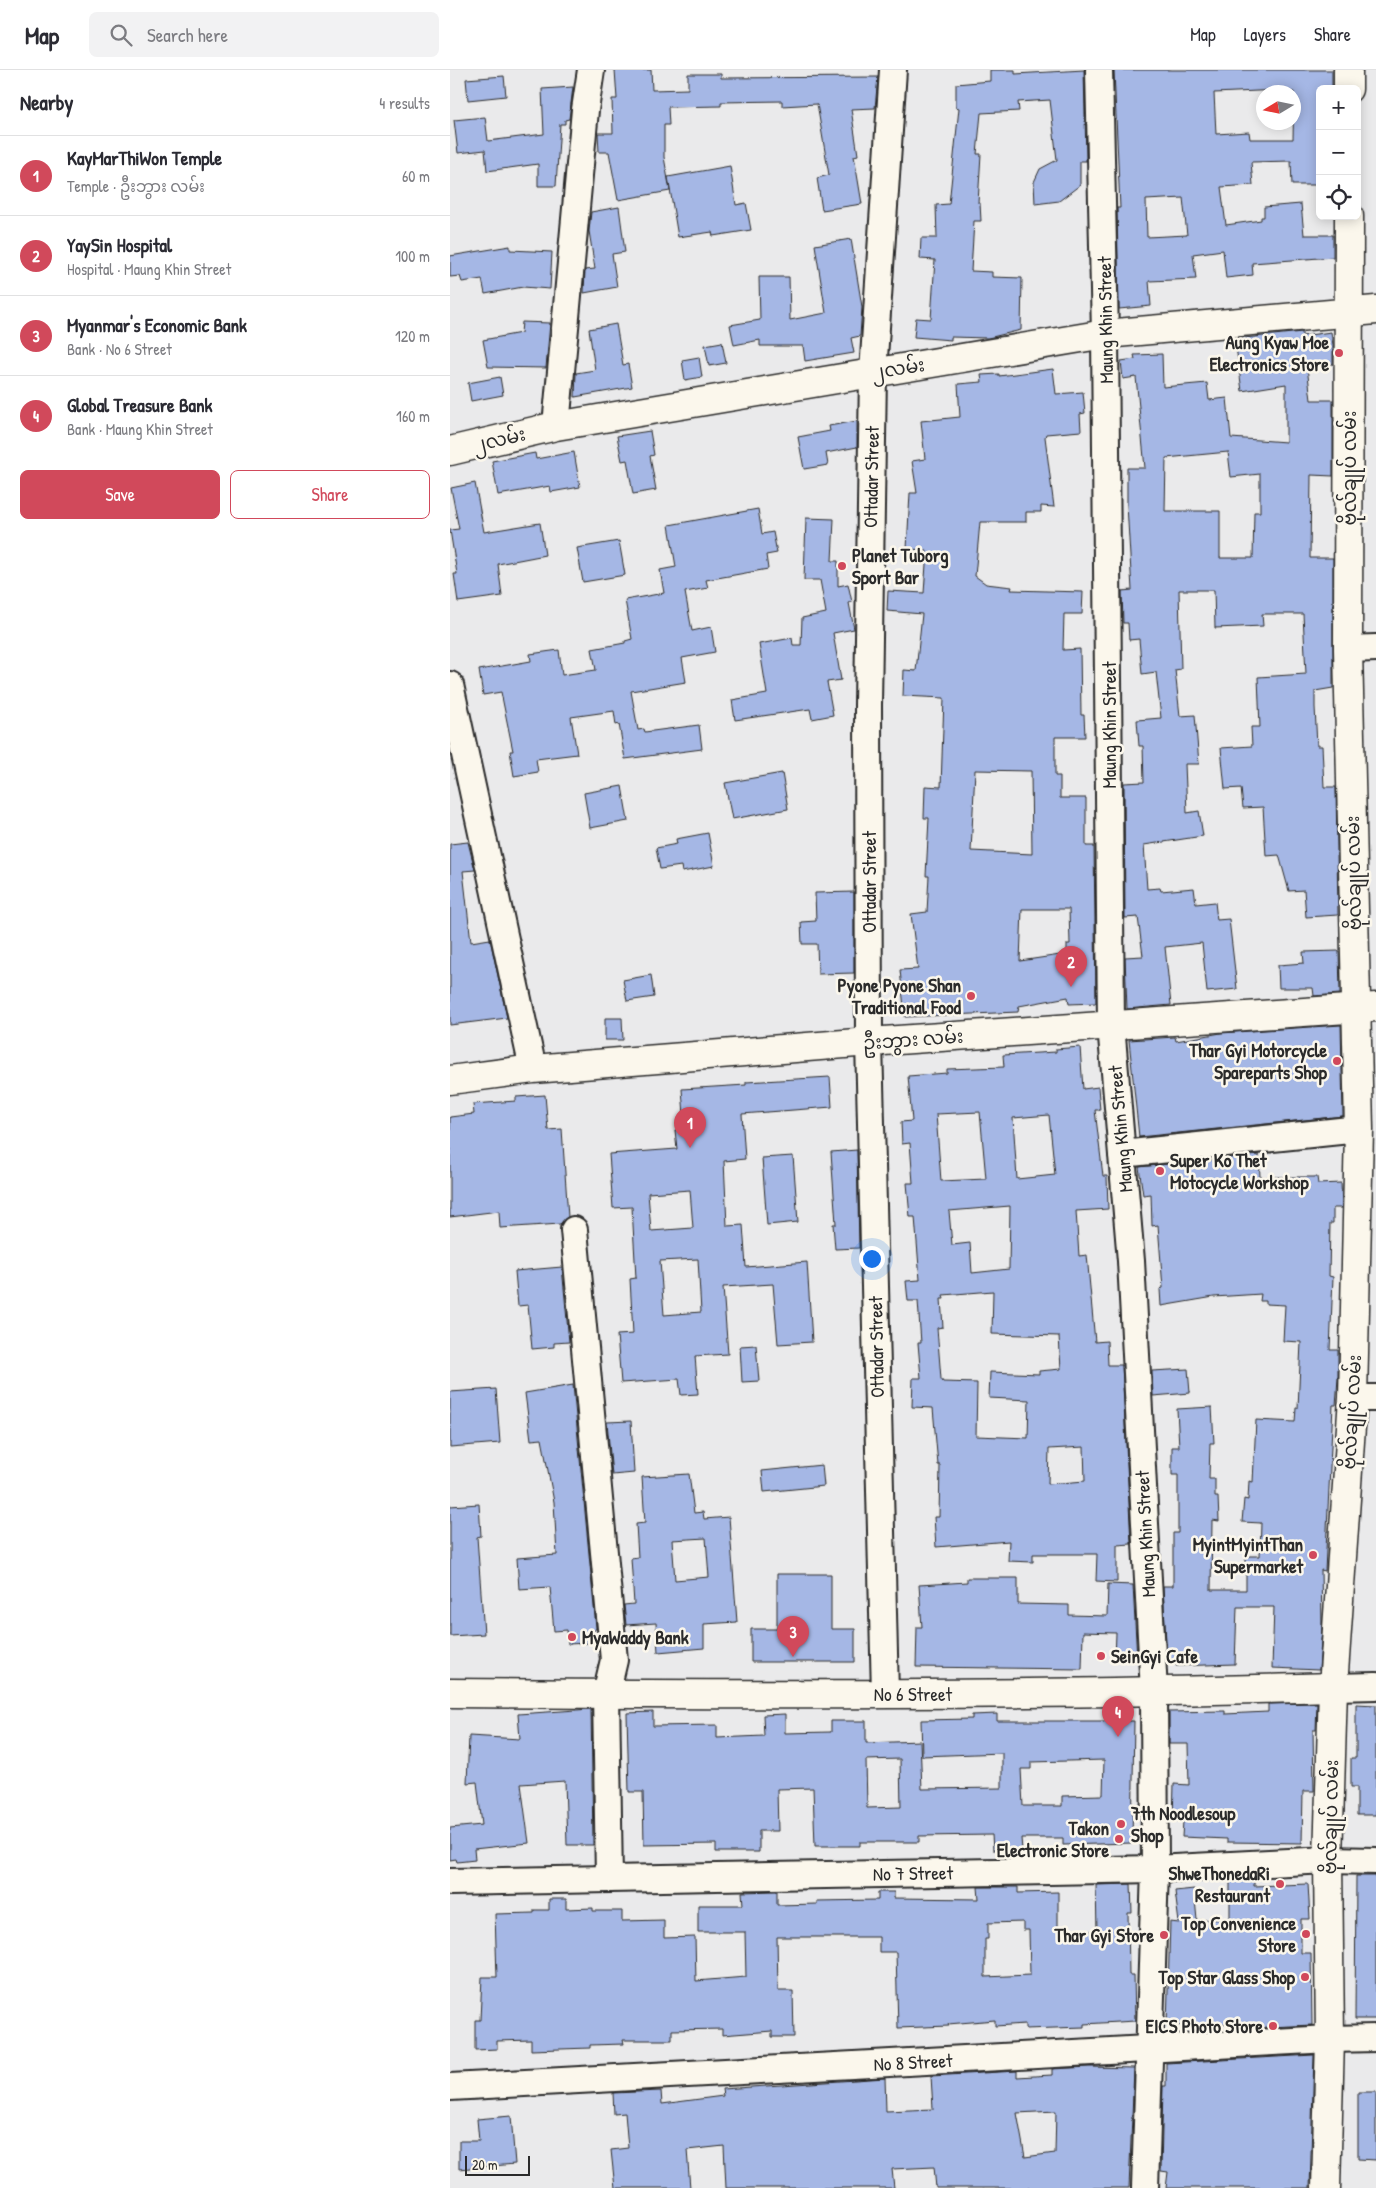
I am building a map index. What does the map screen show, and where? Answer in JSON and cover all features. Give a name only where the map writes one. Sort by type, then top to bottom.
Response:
[{"type":"street","points":[[556,426],[585,110],[591,70]]},
{"type":"street","name":"Ottadar Street","points":[[885,1694],[869,1042],[868,705],[873,373],[893,70]]},
{"type":"street","name":"Maung Khin Street","points":[[1099,70],[1105,334],[1111,1025],[1131,1261],[1154,1692],[1155,1869],[1151,2049],[1145,2188]]},
{"type":"street","points":[[1348,70],[1348,85]]},
{"type":"street","name":"ဗိုလ်ချုပ် လမ်း","points":[[1326,2188],[1330,2039],[1328,1860],[1334,1686],[1364,1398],[1359,1129],[1366,1007],[1348,648],[1349,220]]},
{"type":"street","name":"၂လမ်း","points":[[450,450],[556,426],[1105,334],[1376,310]]},
{"type":"street","points":[[1348,648],[1376,648]]},
{"type":"street","points":[[450,685],[533,1069]]},
{"type":"street","name":"ဦးဘွား လမ်း","points":[[450,1080],[533,1069],[869,1042],[1366,1007]]},
{"type":"street","points":[[1122,1154],[1359,1129]]},
{"type":"street","points":[[574,1230],[614,1660],[606,1694],[609,1879]]},
{"type":"street","name":"No 6 Street","points":[[450,1693],[885,1694],[1154,1692],[1376,1686]]},
{"type":"street","name":"No 7 Street","points":[[450,1882],[1155,1869],[1328,1860],[1376,1861]]},
{"type":"street","name":"No 8 Street","points":[[450,2087],[1376,2038]]},
{"type":"building","points":[[615,70],[651,70],[652,90],[688,89],[688,74],[721,74],[721,78],[878,77],[875,108],[851,109],[858,155],[854,156],[862,204],[822,210],[817,178],[829,175],[817,104],[782,106],[782,101],[721,102],[721,106],[668,107],[669,125],[664,125],[664,157],[670,191],[618,200],[609,152],[599,152],[598,133],[613,133],[612,99],[617,99]]},
{"type":"building","points":[[990,70],[1015,70],[1015,74],[1084,70],[1086,161],[1080,161],[1080,185],[1059,201],[1035,204],[1034,182],[1040,169],[1057,160],[1050,100],[1018,102],[1019,111],[981,113],[977,154],[981,154],[978,203],[980,203],[981,221],[974,221],[971,271],[992,272],[992,277],[1022,278],[1021,330],[988,338],[951,337],[951,340],[914,337],[916,318],[931,319],[935,260],[920,259],[921,238],[937,238],[936,205],[949,204],[959,108],[956,107],[956,84],[990,81]]},
{"type":"building","points":[[1114,70],[1332,70],[1332,85],[1316,85],[1316,185],[1292,185],[1291,161],[1251,162],[1253,185],[1221,187],[1226,225],[1261,220],[1261,217],[1264,217],[1264,207],[1301,204],[1304,235],[1333,235],[1333,257],[1252,263],[1253,275],[1226,278],[1223,250],[1193,254],[1196,279],[1149,281],[1151,306],[1119,309],[1117,208],[1120,208]],"holes":[[[1183,198],[1187,235],[1147,237],[1146,200]]]},
{"type":"building","points":[[504,76],[506,96],[468,100],[466,79]]},
{"type":"building","points":[[573,87],[569,119],[565,120],[565,124],[560,124],[556,186],[538,186],[538,164],[487,171],[485,150],[458,153],[454,120],[485,117],[488,141],[544,134],[542,89]]},
{"type":"building","points":[[730,166],[736,205],[746,203],[751,230],[713,236],[712,232],[678,237],[668,177]]},
{"type":"building","points":[[619,207],[625,252],[612,254],[617,287],[584,293],[585,270],[595,269],[589,231],[591,212]]},
{"type":"building","points":[[851,239],[862,307],[860,336],[851,338],[854,353],[805,361],[803,346],[760,346],[760,340],[734,345],[730,325],[760,320],[759,277],[789,277],[790,320],[826,313],[815,245]]},
{"type":"building","points":[[510,246],[510,250],[552,252],[550,289],[523,287],[485,294],[482,279],[462,282],[460,276],[450,277],[450,256]]},
{"type":"building","points":[[522,322],[550,323],[546,368],[488,367],[483,340],[521,333]]},
{"type":"building","points":[[616,324],[623,365],[628,364],[632,387],[575,397],[576,373],[595,370],[589,329]]},
{"type":"building","points":[[1302,332],[1302,336],[1331,332],[1333,364],[1307,367],[1311,400],[1333,400],[1333,476],[1311,475],[1310,558],[1333,558],[1333,688],[1315,691],[1315,707],[1317,746],[1322,746],[1324,787],[1336,787],[1338,915],[1306,917],[1304,890],[1289,891],[1279,855],[1266,856],[1263,807],[1243,808],[1241,788],[1225,789],[1221,748],[1252,746],[1251,727],[1260,727],[1258,677],[1306,674],[1303,614],[1262,614],[1263,626],[1215,628],[1214,590],[1179,590],[1181,669],[1175,670],[1180,716],[1195,715],[1199,764],[1185,764],[1187,813],[1199,811],[1203,836],[1144,845],[1147,889],[1160,888],[1161,891],[1194,888],[1196,904],[1215,902],[1217,920],[1229,919],[1237,989],[1207,992],[1202,943],[1165,947],[1171,1005],[1127,1009],[1125,957],[1143,956],[1138,917],[1125,918],[1124,783],[1144,782],[1143,746],[1139,746],[1137,720],[1161,718],[1156,672],[1142,674],[1139,639],[1129,640],[1128,623],[1123,623],[1122,591],[1132,590],[1127,505],[1127,468],[1145,468],[1136,377],[1123,379],[1121,361],[1135,359],[1134,355],[1162,354],[1163,387],[1207,383],[1209,400],[1227,398],[1231,438],[1286,442],[1286,384],[1242,391],[1235,339]],"holes":[[[1228,452],[1231,477],[1260,474],[1260,512],[1254,512],[1253,558],[1220,558],[1220,511],[1165,511],[1166,458]]]},
{"type":"building","points":[[722,342],[726,363],[709,366],[705,345]]},
{"type":"building","points":[[699,357],[702,377],[685,380],[682,360]]},
{"type":"building","points":[[1053,369],[1056,394],[1083,392],[1085,413],[1080,414],[1081,431],[1046,434],[1045,437],[1054,507],[1041,506],[1041,512],[1026,512],[1026,522],[980,522],[975,576],[986,584],[1012,587],[1011,590],[1083,592],[1082,614],[1064,614],[1063,650],[1080,649],[1081,715],[1084,715],[1085,737],[1055,737],[1055,776],[1060,776],[1060,798],[1086,798],[1086,846],[1094,846],[1096,1003],[1069,1004],[1068,997],[1019,1006],[1018,1012],[905,1017],[900,970],[918,969],[911,914],[927,912],[929,876],[926,876],[929,818],[924,818],[925,786],[941,787],[944,698],[903,696],[904,670],[916,671],[922,614],[887,611],[888,591],[924,593],[927,550],[907,549],[910,493],[917,493],[912,461],[925,459],[921,421],[960,417],[958,384],[982,382],[981,375],[999,374],[999,376]],"holes":[[[975,770],[1031,771],[1032,854],[971,851]],[[1022,909],[1069,909],[1070,944],[1067,944],[1067,954],[1020,961]]]},
{"type":"building","points":[[500,377],[503,395],[471,401],[468,383]]},
{"type":"building","points":[[857,421],[857,447],[826,453],[828,465],[804,469],[798,437],[830,431],[829,426]]},
{"type":"building","points":[[650,431],[654,455],[650,456],[656,490],[633,494],[627,460],[622,461],[617,436]]},
{"type":"building","points":[[574,452],[580,487],[551,492],[550,486],[498,495],[492,461],[535,453],[536,459]]},
{"type":"building","points":[[475,483],[484,532],[540,523],[545,555],[498,564],[502,596],[458,602],[454,574],[457,574],[450,530],[459,529],[451,488]]},
{"type":"building","points":[[758,509],[762,534],[773,532],[777,553],[766,555],[768,569],[706,580],[708,588],[685,592],[692,631],[711,627],[715,652],[682,658],[686,682],[631,691],[638,730],[644,729],[645,732],[699,725],[702,749],[625,759],[619,724],[616,725],[614,711],[571,717],[577,754],[536,759],[538,772],[514,776],[510,751],[513,751],[501,692],[483,695],[479,670],[531,661],[530,654],[559,650],[562,675],[596,670],[592,649],[625,643],[625,641],[632,639],[625,600],[664,593],[660,570],[676,567],[669,525]]},
{"type":"building","points":[[806,518],[834,519],[832,561],[838,561],[838,586],[848,584],[852,602],[849,603],[854,629],[833,633],[841,680],[827,682],[833,715],[812,719],[810,709],[735,720],[732,700],[767,694],[759,644],[792,638],[793,645],[801,645],[802,618],[826,613],[820,580],[804,580]]},
{"type":"building","points":[[619,541],[625,575],[583,582],[577,548]]},
{"type":"building","points":[[782,773],[788,809],[732,819],[725,783]]},
{"type":"building","points":[[622,786],[628,821],[590,828],[584,793]]},
{"type":"building","points":[[708,833],[714,866],[682,872],[681,866],[660,869],[656,848],[677,844],[676,839]]},
{"type":"building","points":[[468,842],[475,870],[463,871],[471,942],[490,939],[507,1018],[450,1025],[450,844]]},
{"type":"building","points":[[854,892],[854,973],[818,974],[817,944],[802,944],[801,922],[816,921],[815,893]]},
{"type":"building","points":[[1339,951],[1340,994],[1314,996],[1313,988],[1279,988],[1278,965],[1304,963],[1303,952]]},
{"type":"building","points":[[651,975],[654,997],[627,1001],[623,980]]},
{"type":"building","points":[[605,1018],[622,1018],[623,1040],[605,1040]]},
{"type":"building","points":[[1341,1025],[1343,1116],[1139,1137],[1129,1040],[1175,1037],[1176,1041],[1221,1033]]},
{"type":"building","points":[[1080,1047],[1083,1089],[1098,1087],[1100,1110],[1095,1110],[1103,1176],[1107,1176],[1108,1209],[1076,1211],[1079,1256],[1087,1255],[1095,1342],[1107,1341],[1108,1365],[1122,1365],[1131,1544],[1117,1545],[1117,1582],[1096,1581],[1097,1554],[1033,1554],[1033,1562],[1008,1561],[1009,1541],[936,1547],[934,1517],[939,1517],[940,1465],[938,1465],[933,1408],[912,1407],[913,1378],[921,1378],[918,1343],[921,1343],[918,1301],[908,1301],[906,1281],[920,1280],[915,1217],[910,1217],[907,1183],[913,1183],[910,1143],[902,1144],[901,1122],[912,1121],[908,1076],[947,1073],[947,1069],[1004,1067],[1003,1055],[1056,1052],[1056,1049]],"holes":[[[980,1112],[986,1179],[941,1181],[936,1114]],[[1049,1115],[1055,1175],[1017,1179],[1013,1118]],[[1010,1206],[1009,1269],[972,1273],[970,1243],[952,1245],[949,1211]],[[993,1291],[992,1334],[1059,1336],[1061,1369],[1039,1371],[1039,1374],[990,1372],[989,1398],[1029,1400],[1028,1438],[976,1436],[977,1383],[943,1382],[941,1379],[937,1328],[943,1327],[941,1299],[944,1299],[943,1295]],[[1084,1447],[1085,1481],[1048,1484],[1049,1449]]]},
{"type":"building","points":[[830,1077],[832,1107],[742,1114],[745,1159],[724,1161],[727,1226],[743,1225],[746,1267],[807,1262],[812,1342],[778,1344],[773,1284],[723,1287],[728,1354],[695,1356],[698,1394],[681,1395],[679,1379],[621,1383],[617,1335],[633,1334],[630,1279],[636,1278],[632,1207],[613,1208],[609,1154],[677,1149],[675,1130],[685,1129],[682,1089],[746,1085],[746,1082]],"holes":[[[690,1190],[693,1228],[651,1231],[648,1193]],[[698,1259],[701,1312],[664,1315],[660,1261]]]},
{"type":"building","points":[[545,1095],[548,1130],[562,1129],[568,1217],[560,1224],[500,1228],[499,1211],[450,1217],[450,1117],[474,1114],[473,1104],[516,1101],[516,1097]]},
{"type":"building","points":[[857,1150],[859,1248],[835,1249],[833,1224],[836,1224],[831,1152]]},
{"type":"building","points":[[1259,1155],[1260,1177],[1317,1177],[1318,1184],[1341,1183],[1342,1208],[1333,1208],[1333,1223],[1330,1223],[1329,1276],[1333,1277],[1330,1350],[1338,1350],[1338,1378],[1336,1405],[1333,1405],[1325,1571],[1321,1570],[1322,1626],[1319,1670],[1272,1668],[1274,1607],[1237,1607],[1235,1664],[1176,1666],[1176,1661],[1167,1661],[1163,1586],[1173,1586],[1173,1533],[1178,1533],[1178,1475],[1172,1475],[1172,1447],[1179,1447],[1177,1409],[1212,1407],[1214,1443],[1210,1443],[1209,1479],[1215,1479],[1215,1497],[1218,1497],[1219,1521],[1212,1520],[1211,1590],[1246,1590],[1246,1556],[1260,1556],[1261,1523],[1242,1522],[1244,1499],[1248,1500],[1249,1481],[1253,1482],[1256,1420],[1295,1422],[1296,1408],[1298,1408],[1301,1342],[1283,1341],[1285,1305],[1266,1304],[1266,1301],[1260,1301],[1261,1294],[1214,1297],[1161,1306],[1160,1289],[1163,1288],[1158,1225],[1152,1226],[1151,1194],[1143,1195],[1139,1167]]},
{"type":"building","points":[[793,1156],[798,1222],[767,1225],[762,1158]]},
{"type":"building","points":[[562,1267],[569,1342],[554,1343],[554,1347],[532,1349],[528,1305],[518,1306],[515,1271]]},
{"type":"building","points":[[756,1345],[759,1381],[742,1382],[740,1346]]},
{"type":"building","points":[[1188,1369],[1190,1393],[1153,1396],[1152,1371]]},
{"type":"building","points":[[573,1385],[596,1628],[594,1631],[588,1632],[588,1643],[568,1644],[567,1630],[554,1631],[550,1587],[519,1589],[517,1558],[557,1555],[554,1502],[542,1439],[531,1440],[525,1393]]},
{"type":"building","points":[[496,1389],[500,1443],[450,1447],[450,1392]]},
{"type":"building","points":[[631,1421],[634,1473],[612,1475],[607,1422]]},
{"type":"building","points":[[822,1465],[824,1486],[764,1492],[762,1471]]},
{"type":"building","points":[[689,1474],[694,1513],[703,1512],[704,1519],[729,1517],[737,1622],[704,1624],[704,1648],[658,1652],[656,1623],[626,1625],[624,1605],[634,1604],[631,1558],[638,1557],[636,1524],[645,1523],[642,1477]],"holes":[[[706,1538],[709,1577],[675,1580],[672,1540]]]},
{"type":"building","points":[[479,1504],[481,1536],[477,1537],[484,1634],[450,1636],[450,1506]]},
{"type":"building","points":[[777,1574],[831,1574],[831,1629],[855,1629],[855,1662],[751,1662],[751,1629],[777,1629]]},
{"type":"building","points":[[967,1578],[1018,1578],[1018,1604],[1069,1605],[1069,1615],[1107,1616],[1108,1584],[1133,1585],[1137,1660],[1115,1660],[1116,1633],[1083,1632],[1082,1669],[916,1667],[917,1627],[922,1627],[919,1585],[967,1582]]},
{"type":"building","points":[[1317,1703],[1316,1730],[1313,1730],[1314,1791],[1303,1791],[1302,1843],[1227,1842],[1227,1839],[1182,1837],[1183,1821],[1173,1821],[1174,1784],[1189,1785],[1188,1744],[1169,1744],[1169,1712],[1225,1711],[1225,1714],[1268,1712],[1268,1704]]},
{"type":"building","points":[[1356,1704],[1376,1705],[1376,1815],[1357,1815],[1357,1787],[1351,1787],[1351,1758],[1356,1758]]},
{"type":"building","points":[[591,1709],[593,1845],[567,1845],[565,1781],[521,1784],[529,1843],[474,1849],[475,1860],[457,1862],[456,1859],[450,1860],[450,1828],[482,1825],[477,1782],[467,1783],[469,1736],[520,1739],[518,1714]]},
{"type":"building","points":[[653,1712],[653,1726],[717,1725],[717,1738],[764,1736],[763,1715],[785,1714],[785,1733],[831,1732],[831,1721],[866,1721],[866,1743],[920,1741],[922,1789],[1002,1788],[1002,1753],[922,1756],[921,1720],[972,1719],[972,1715],[997,1714],[997,1721],[1134,1721],[1132,1843],[1063,1845],[1063,1838],[1021,1838],[1022,1850],[993,1850],[992,1835],[919,1836],[919,1842],[860,1842],[860,1846],[815,1846],[813,1788],[777,1789],[778,1831],[759,1831],[759,1852],[716,1852],[716,1844],[644,1845],[643,1792],[629,1792],[627,1713]],"holes":[[[900,1759],[901,1807],[867,1808],[866,1760]],[[1104,1760],[1103,1795],[1062,1796],[1062,1806],[1023,1806],[1021,1769],[1031,1769],[1031,1762]]]},
{"type":"building","points":[[1356,1876],[1376,1876],[1376,2019],[1355,2019]]},
{"type":"building","points":[[1230,1881],[1254,1881],[1254,1886],[1308,1884],[1310,1919],[1301,1919],[1301,1953],[1311,1953],[1312,2025],[1248,2028],[1249,2023],[1201,2024],[1201,2026],[1167,2025],[1170,1922],[1179,1923],[1175,1891],[1194,1889],[1197,1920],[1230,1919]]},
{"type":"building","points":[[1131,1884],[1132,1913],[1128,1913],[1129,1975],[1134,1975],[1135,2021],[1084,2024],[1084,2027],[1025,2029],[1025,2024],[995,2026],[995,2020],[948,2024],[949,2026],[898,2028],[896,1952],[879,1952],[879,1937],[777,1937],[778,1991],[793,1991],[794,2037],[772,2037],[772,2031],[722,2035],[722,2029],[672,2030],[672,2040],[623,2040],[624,2044],[590,2045],[590,2048],[531,2050],[531,2040],[497,2041],[497,2049],[475,2050],[475,2020],[480,2020],[482,1977],[497,1977],[495,1914],[534,1913],[534,1910],[549,1910],[549,1899],[566,1899],[566,1909],[593,1908],[593,1911],[622,1911],[622,1921],[664,1920],[664,1938],[695,1937],[696,1981],[746,1977],[745,1932],[698,1932],[698,1905],[743,1905],[742,1892],[777,1891],[777,1905],[817,1904],[817,1901],[878,1900],[878,1892],[894,1892],[894,1898],[979,1899],[978,1887],[1018,1887],[1018,1893],[1058,1892],[1058,1932],[1097,1931],[1096,1885]],"holes":[[[1023,1922],[1023,1930],[1029,1930],[1030,1975],[985,1977],[985,1939],[988,1939],[988,1923]]]},
{"type":"building","points":[[1314,2055],[1310,2188],[1166,2188],[1168,2172],[1161,2171],[1163,2086],[1166,2086],[1166,2063]]},
{"type":"building","points":[[1089,2067],[1134,2068],[1129,2188],[936,2188],[934,2167],[892,2169],[894,2188],[726,2188],[724,2146],[687,2150],[690,2188],[615,2188],[611,2150],[628,2148],[625,2113],[614,2114],[613,2093],[661,2091],[662,2104],[723,2096],[722,2089],[885,2078],[886,2111],[933,2109],[931,2076],[1017,2071],[1017,2077],[1052,2075],[1052,2069]],"holes":[[[1056,2111],[1055,2153],[1025,2157],[1017,2113]]]},
{"type":"building","points":[[1358,2092],[1376,2092],[1376,2160],[1358,2159]]},
{"type":"building","points":[[511,2116],[515,2164],[459,2169],[459,2141],[479,2141],[477,2119]]},
{"type":"place","name":"Aung Kyaw Moe Electronics Store","points":[[1339,353]]},
{"type":"place","name":"Planet Tuborg Sport Bar","points":[[842,566]]},
{"type":"place","name":"YaySin Hospital","points":[[1071,987]]},
{"type":"place","name":"Pyone Pyone Shan Traditional Food","points":[[971,996]]},
{"type":"place","name":"Thar Gyi Motorcycle Spareparts Shop","points":[[1337,1061]]},
{"type":"place","name":"KayMarThiWon Temple","points":[[690,1148]]},
{"type":"place","name":"Super Ko Thet Motocycle Workshop","points":[[1160,1171]]},
{"type":"place","name":"MyintMyintThan Supermarket","points":[[1313,1555]]},
{"type":"place","name":"MyaWaddy Bank","points":[[572,1637]]},
{"type":"place","name":"SeinGyi Cafe","points":[[1101,1656]]},
{"type":"place","name":"Myanmar's Economic Bank","points":[[793,1657]]},
{"type":"place","name":"Global Treasure Bank","points":[[1118,1737]]},
{"type":"place","name":"7th Noodlesoup Shop","points":[[1121,1824]]},
{"type":"place","name":"Takon Electronic Store","points":[[1119,1839]]},
{"type":"place","name":"ShweThonedaRi Restaurant","points":[[1280,1884]]},
{"type":"place","name":"Top Convenience Store","points":[[1306,1934]]},
{"type":"place","name":"Thar Gyi Store","points":[[1164,1935]]},
{"type":"place","name":"Top Star Glass Shop","points":[[1305,1977]]},
{"type":"place","name":"EICS Photo Store","points":[[1273,2026]]}]
